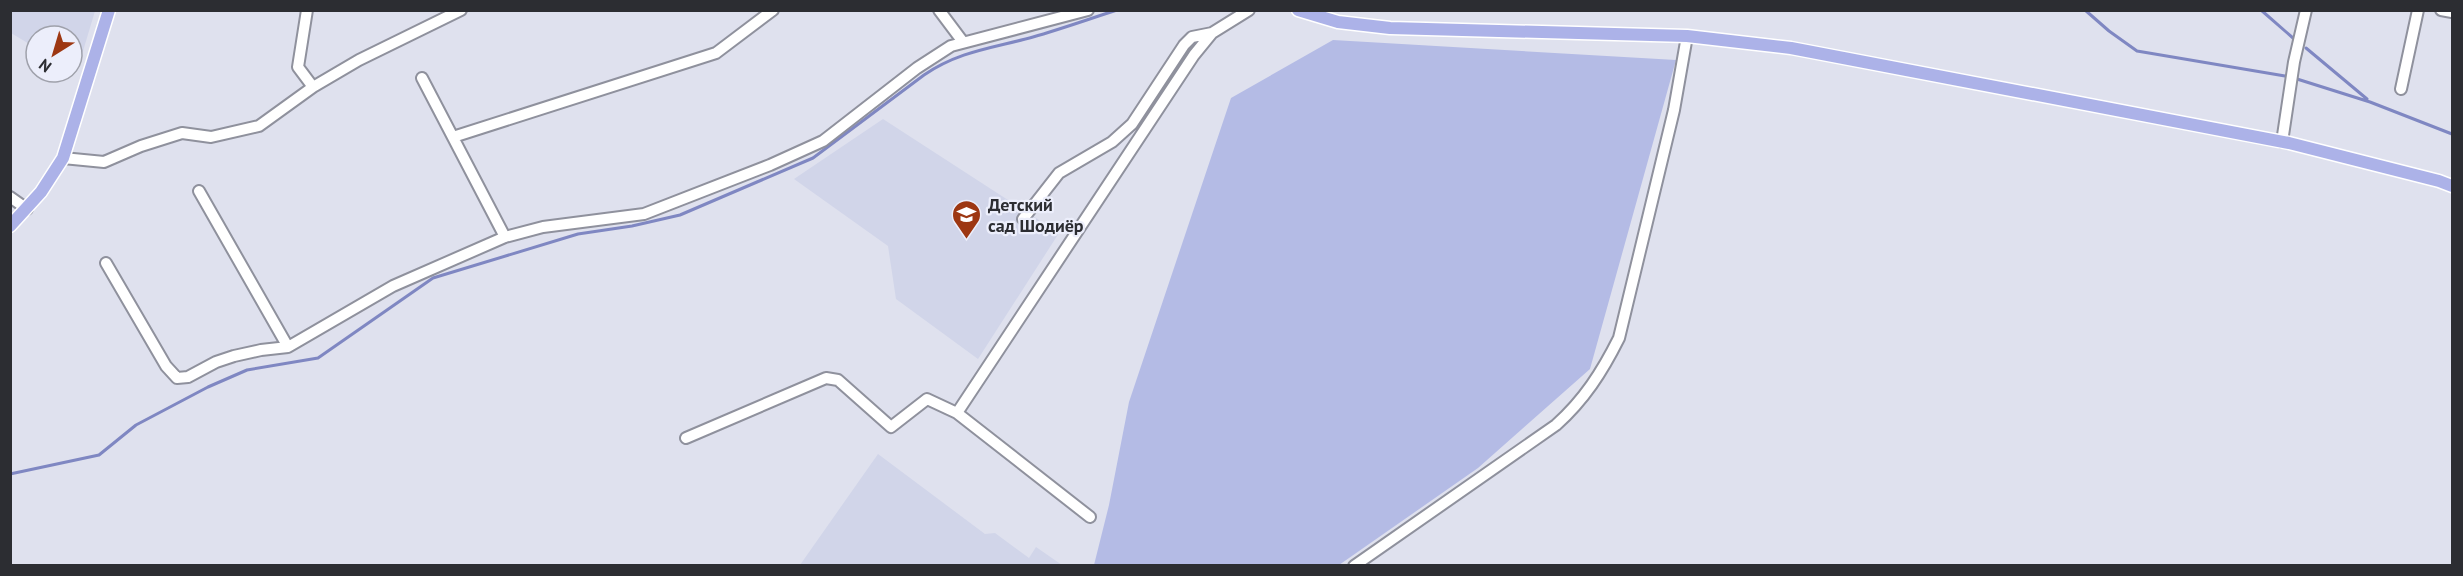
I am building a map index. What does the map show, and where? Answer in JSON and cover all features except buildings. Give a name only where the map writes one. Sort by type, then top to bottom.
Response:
[{"type":"main road","points":[[10,226],[27,209],[63,158],[108,10]]},
{"type":"main road","points":[[1298,10],[1338,22],[1390,28],[1687,36],[1791,48],[2282,141],[2452,186]]},
{"type":"street","points":[[307,10],[298,67],[313,87]]},
{"type":"street","points":[[63,158],[104,162],[141,146],[182,133],[212,137],[259,126],[313,87],[359,60],[461,10]]},
{"type":"street","points":[[453,137],[716,54],[773,10]]},
{"type":"street","points":[[939,10],[963,42]]},
{"type":"street","points":[[106,263],[166,366],[177,378],[188,377],[216,362],[234,356],[288,346],[393,285],[505,237],[543,227],[644,214],[770,165],[823,141],[940,52],[963,42],[1088,10]]},
{"type":"street","points":[[957,413],[1194,55],[1212,33],[1249,10]]},
{"type":"street","points":[[2282,141],[2294,62],[2306,10]]},
{"type":"street","points":[[2401,89],[2418,10]]},
{"type":"street","points":[[2441,10],[2452,12]]},
{"type":"street","points":[[1023,219],[1059,173],[1123,134],[1184,45],[1192,37],[1212,33]]},
{"type":"street","points":[[1354,566],[1556,425],[1576,407],[1605,366],[1619,338],[1674,110],[1687,36]]},
{"type":"street","points":[[422,78],[505,237]]},
{"type":"street","points":[[199,191],[288,346]]},
{"type":"street","points":[[10,197],[27,209]]},
{"type":"street","points":[[686,438],[826,378],[838,380],[891,427],[927,399],[957,413],[1090,518]]},
{"type":"shaded area","points":[[11,10],[95,11],[84,48],[84,24],[24,24],[24,41],[11,33]]},
{"type":"shaded area","points":[[1333,40],[1676,60],[1590,369],[1478,468],[1339,565],[1094,565],[1109,505],[1129,402],[1231,98]]},
{"type":"shaded area","name":"Детский сад Шодиёр","points":[[883,119],[1059,233],[978,359],[896,299],[888,246],[794,179]]},
{"type":"shaded area","points":[[878,454],[985,534],[995,533],[1029,558],[1036,547],[1062,565],[800,565]]},
{"type":"waterway","points":[[10,474],[99,455],[136,425],[208,387],[247,370],[318,358],[433,278],[578,234],[632,226],[680,215],[813,158],[924,75],[950,60],[1044,34],[1117,10]]},
{"type":"waterway","points":[[2085,10],[2137,51],[2285,76]]},
{"type":"waterway","points":[[2261,10],[2293,38]]},
{"type":"waterway","points":[[2306,48],[2367,99]]},
{"type":"waterway","points":[[2297,79],[2370,102],[2452,134]]},
{"type":"place","name":"Детский сад Шодиёр","points":[[967,240]]}]
